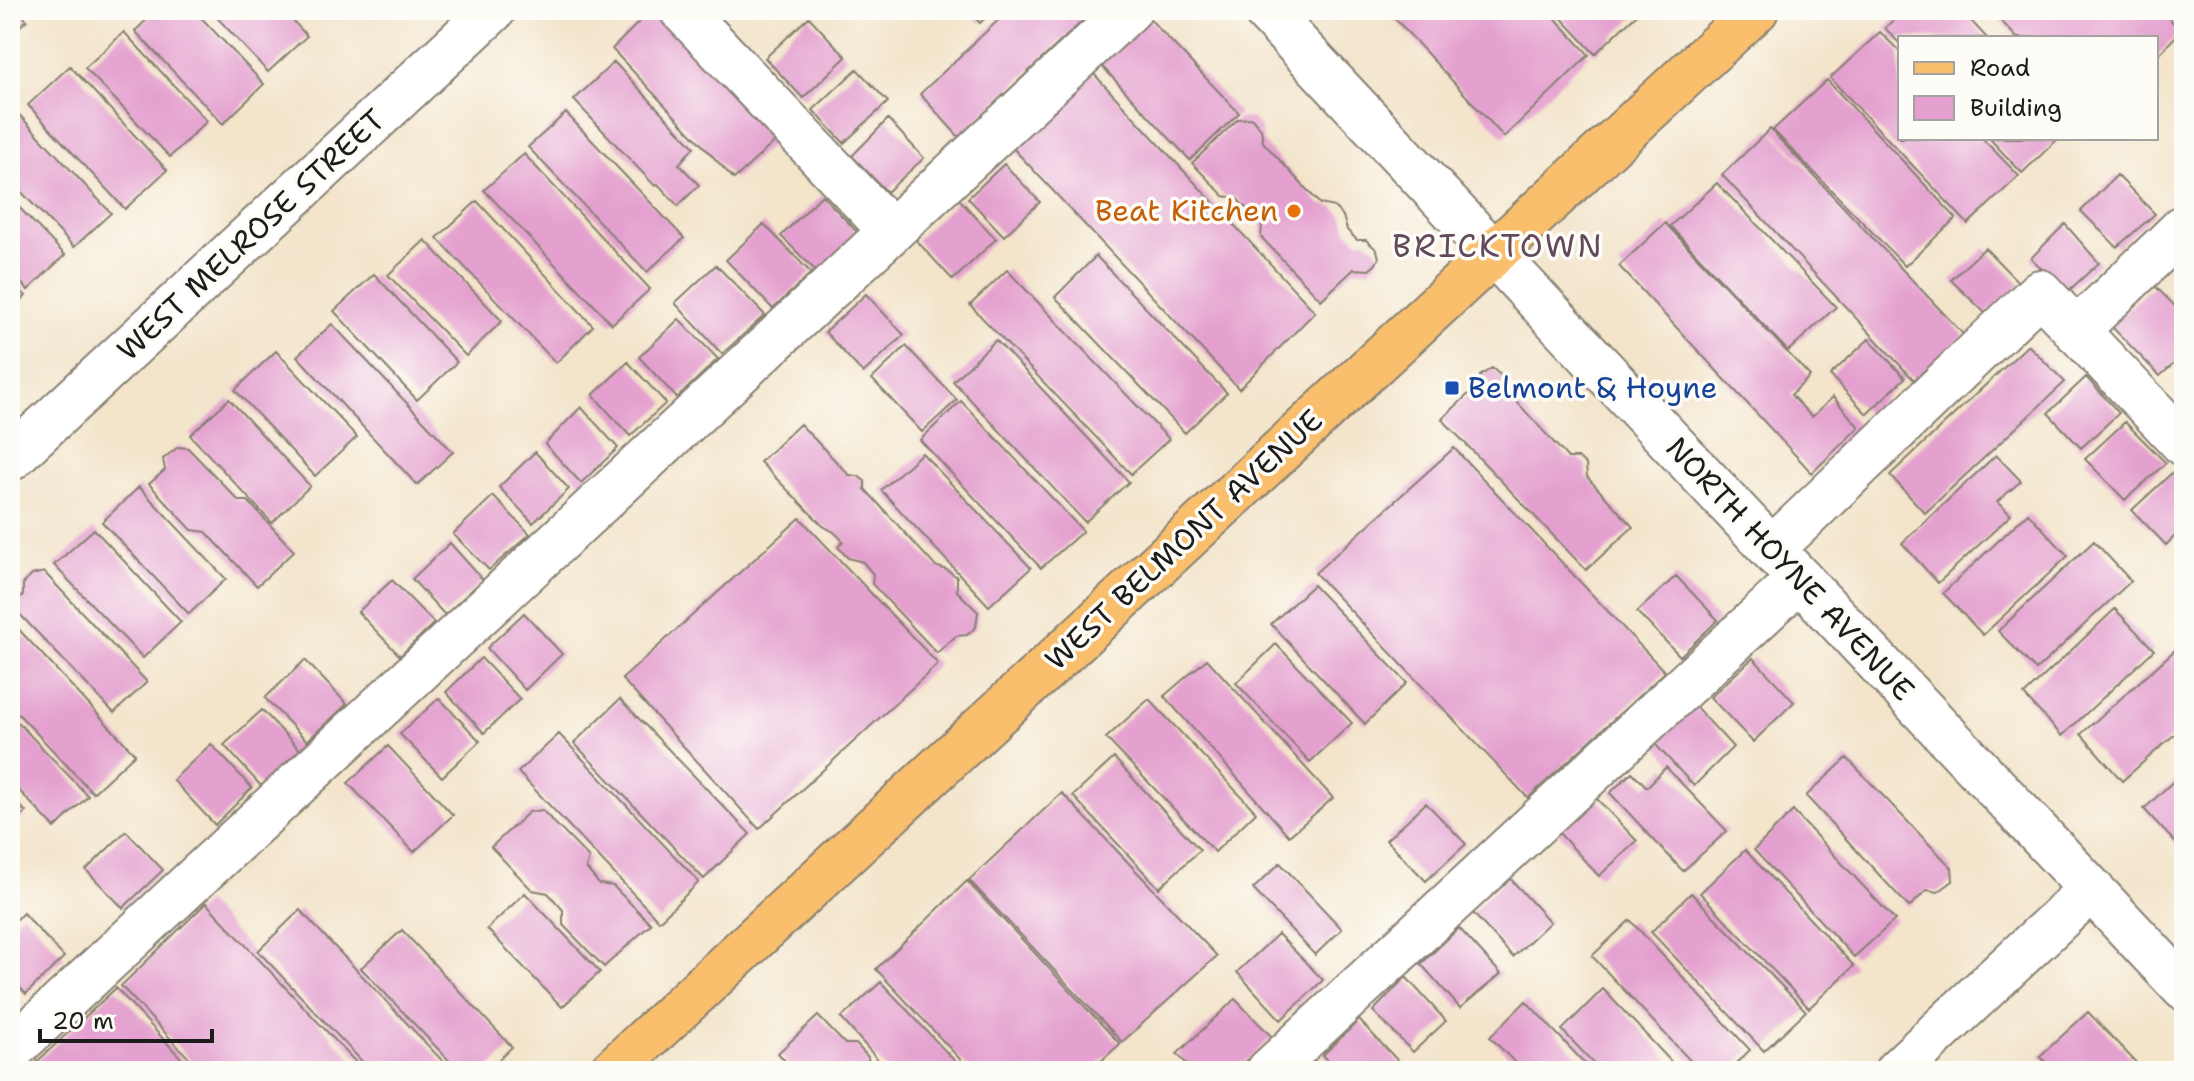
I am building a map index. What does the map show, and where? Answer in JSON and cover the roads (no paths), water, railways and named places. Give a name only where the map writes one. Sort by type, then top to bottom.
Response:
[{"type":"main road","name":"WEST BELMONT AVENUE","points":[[612,1071],[1756,10]]},
{"type":"street","name":"WEST MELROSE STREET","points":[[10,459],[493,10]]},
{"type":"street","points":[[682,10],[891,231]]},
{"type":"street","points":[[10,1051],[1129,10]]},
{"type":"street","name":"NORTH HOYNE AVENUE","points":[[1265,10],[2184,988]]},
{"type":"street","points":[[2076,331],[2184,227]]},
{"type":"street","points":[[1269,1071],[1786,564],[2040,292],[2184,444]]},
{"type":"street","points":[[1897,1071],[2091,889]]},
{"type":"place","name":"Beat Kitchen","points":[[1294,211]]},
{"type":"place","name":"Belmont & Hoyne","points":[[1452,388]]},
{"type":"district","name":"BRICKTOWN","points":[[1498,246]]}]
